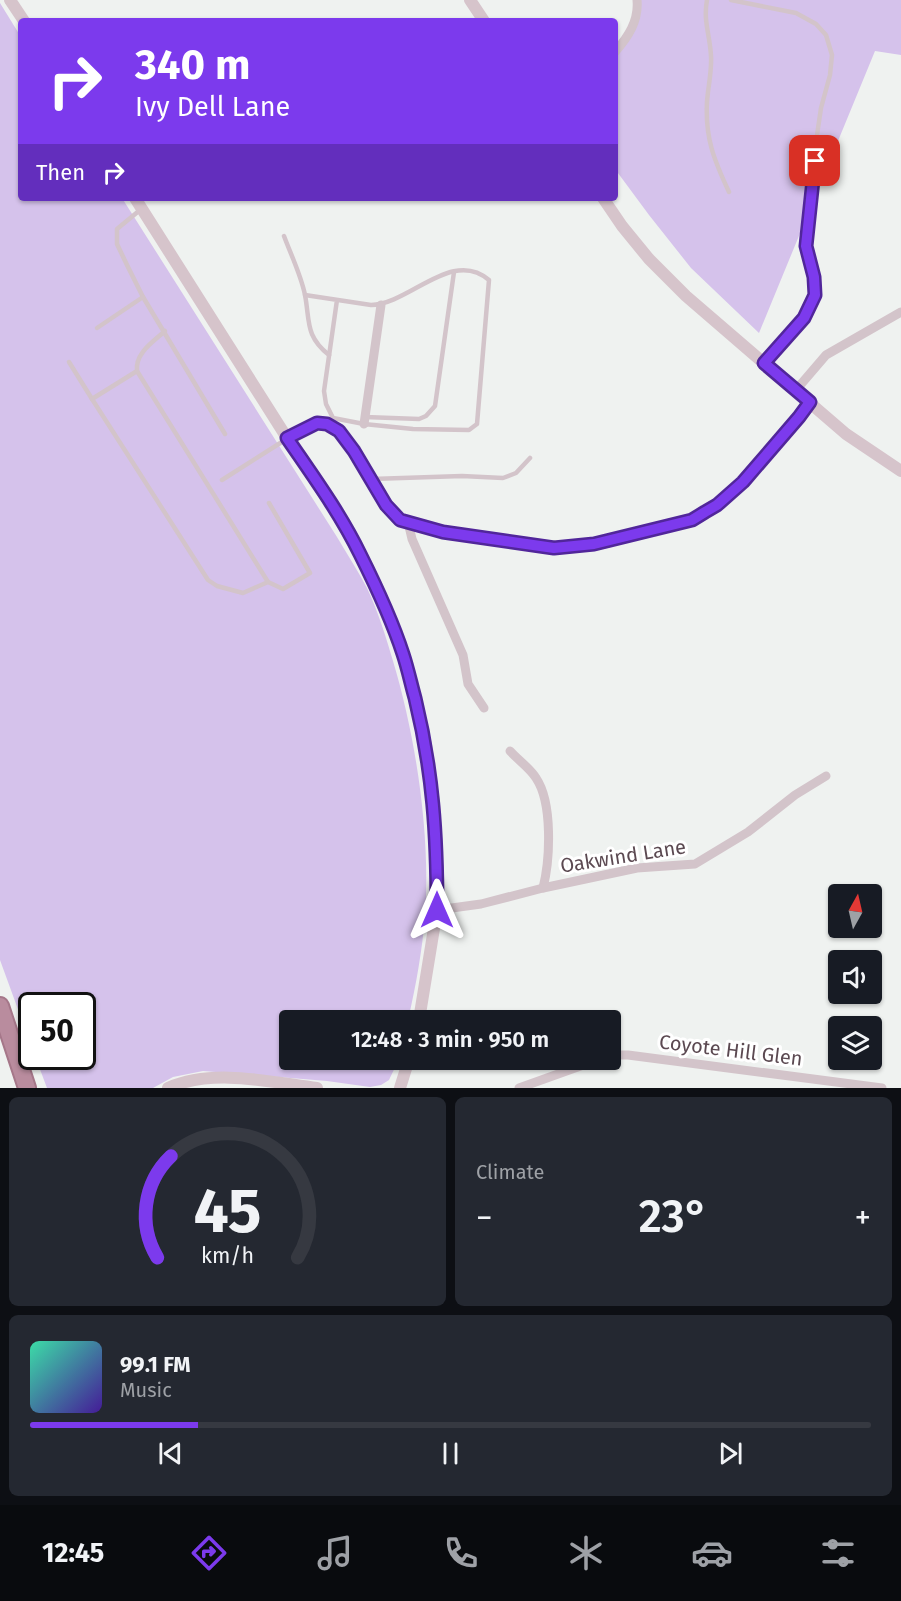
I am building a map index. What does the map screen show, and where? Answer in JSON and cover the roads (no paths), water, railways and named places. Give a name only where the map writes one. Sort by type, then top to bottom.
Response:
[{"type":"highway","points":[[0,1006],[27,1088]]},
{"type":"street","points":[[10,0],[22,18]]},
{"type":"street","points":[[470,0],[482,18]]},
{"type":"street","points":[[618,48],[628,36],[635,21],[637,0]]},
{"type":"street","points":[[605,201],[649,259],[687,296],[846,434],[901,471]]},
{"type":"street","points":[[138,203],[334,509],[381,598],[404,656],[426,745],[434,803],[437,856],[437,910],[421,1010]]},
{"type":"street","points":[[365,420],[381,305]]},
{"type":"street","points":[[796,390],[826,356],[901,312]]},
{"type":"street","points":[[287,438],[317,423],[330,421],[354,451],[386,505],[400,520],[443,532],[554,548],[594,544],[692,520],[717,505],[743,482],[810,402]]},
{"type":"street","points":[[408,522],[412,539],[464,655],[468,684],[484,708]]},
{"type":"street","points":[[510,751],[536,778],[545,799],[548,844],[543,888]]},
{"type":"street","name":"Oakwind Lane","points":[[437,910],[481,904],[637,868],[695,864],[748,832],[795,795],[826,776]]},
{"type":"street","name":"Coyote Hill Glen","points":[[621,1055],[882,1088]]},
{"type":"street","points":[[400,1088],[406,1070]]},
{"type":"street","points":[[519,1088],[569,1070]]},
{"type":"street","points":[[168,1088],[200,1079],[237,1079],[317,1088]]},
{"type":"lane","points":[[707,0],[705,14],[712,56],[707,103],[707,133],[713,159],[729,192]]},
{"type":"lane","points":[[731,0],[796,13],[816,24],[826,35],[831,55],[830,75],[821,108],[816,142],[806,246],[814,277],[815,295],[804,318],[764,363]]},
{"type":"lane","points":[[138,203],[117,229],[117,244],[143,297],[225,434]]},
{"type":"lane","points":[[284,236],[305,295],[308,327],[322,350],[329,355]]},
{"type":"lane","points":[[305,295],[371,306],[392,301],[440,275],[466,270],[481,273],[489,280],[477,424],[469,430],[413,429],[365,420]]},
{"type":"lane","points":[[336,300],[324,391],[330,421],[419,419],[426,416],[435,405],[454,272]]},
{"type":"lane","points":[[97,328],[143,297]]},
{"type":"lane","points":[[165,331],[138,356],[136,371],[268,582],[283,589],[310,573],[269,503]]},
{"type":"lane","points":[[69,362],[208,580],[218,586],[243,593],[268,582]]},
{"type":"lane","points":[[92,399],[136,371]]},
{"type":"lane","points":[[222,480],[287,438]]},
{"type":"lane","points":[[371,480],[462,476],[503,478],[516,473],[530,459]]}]
